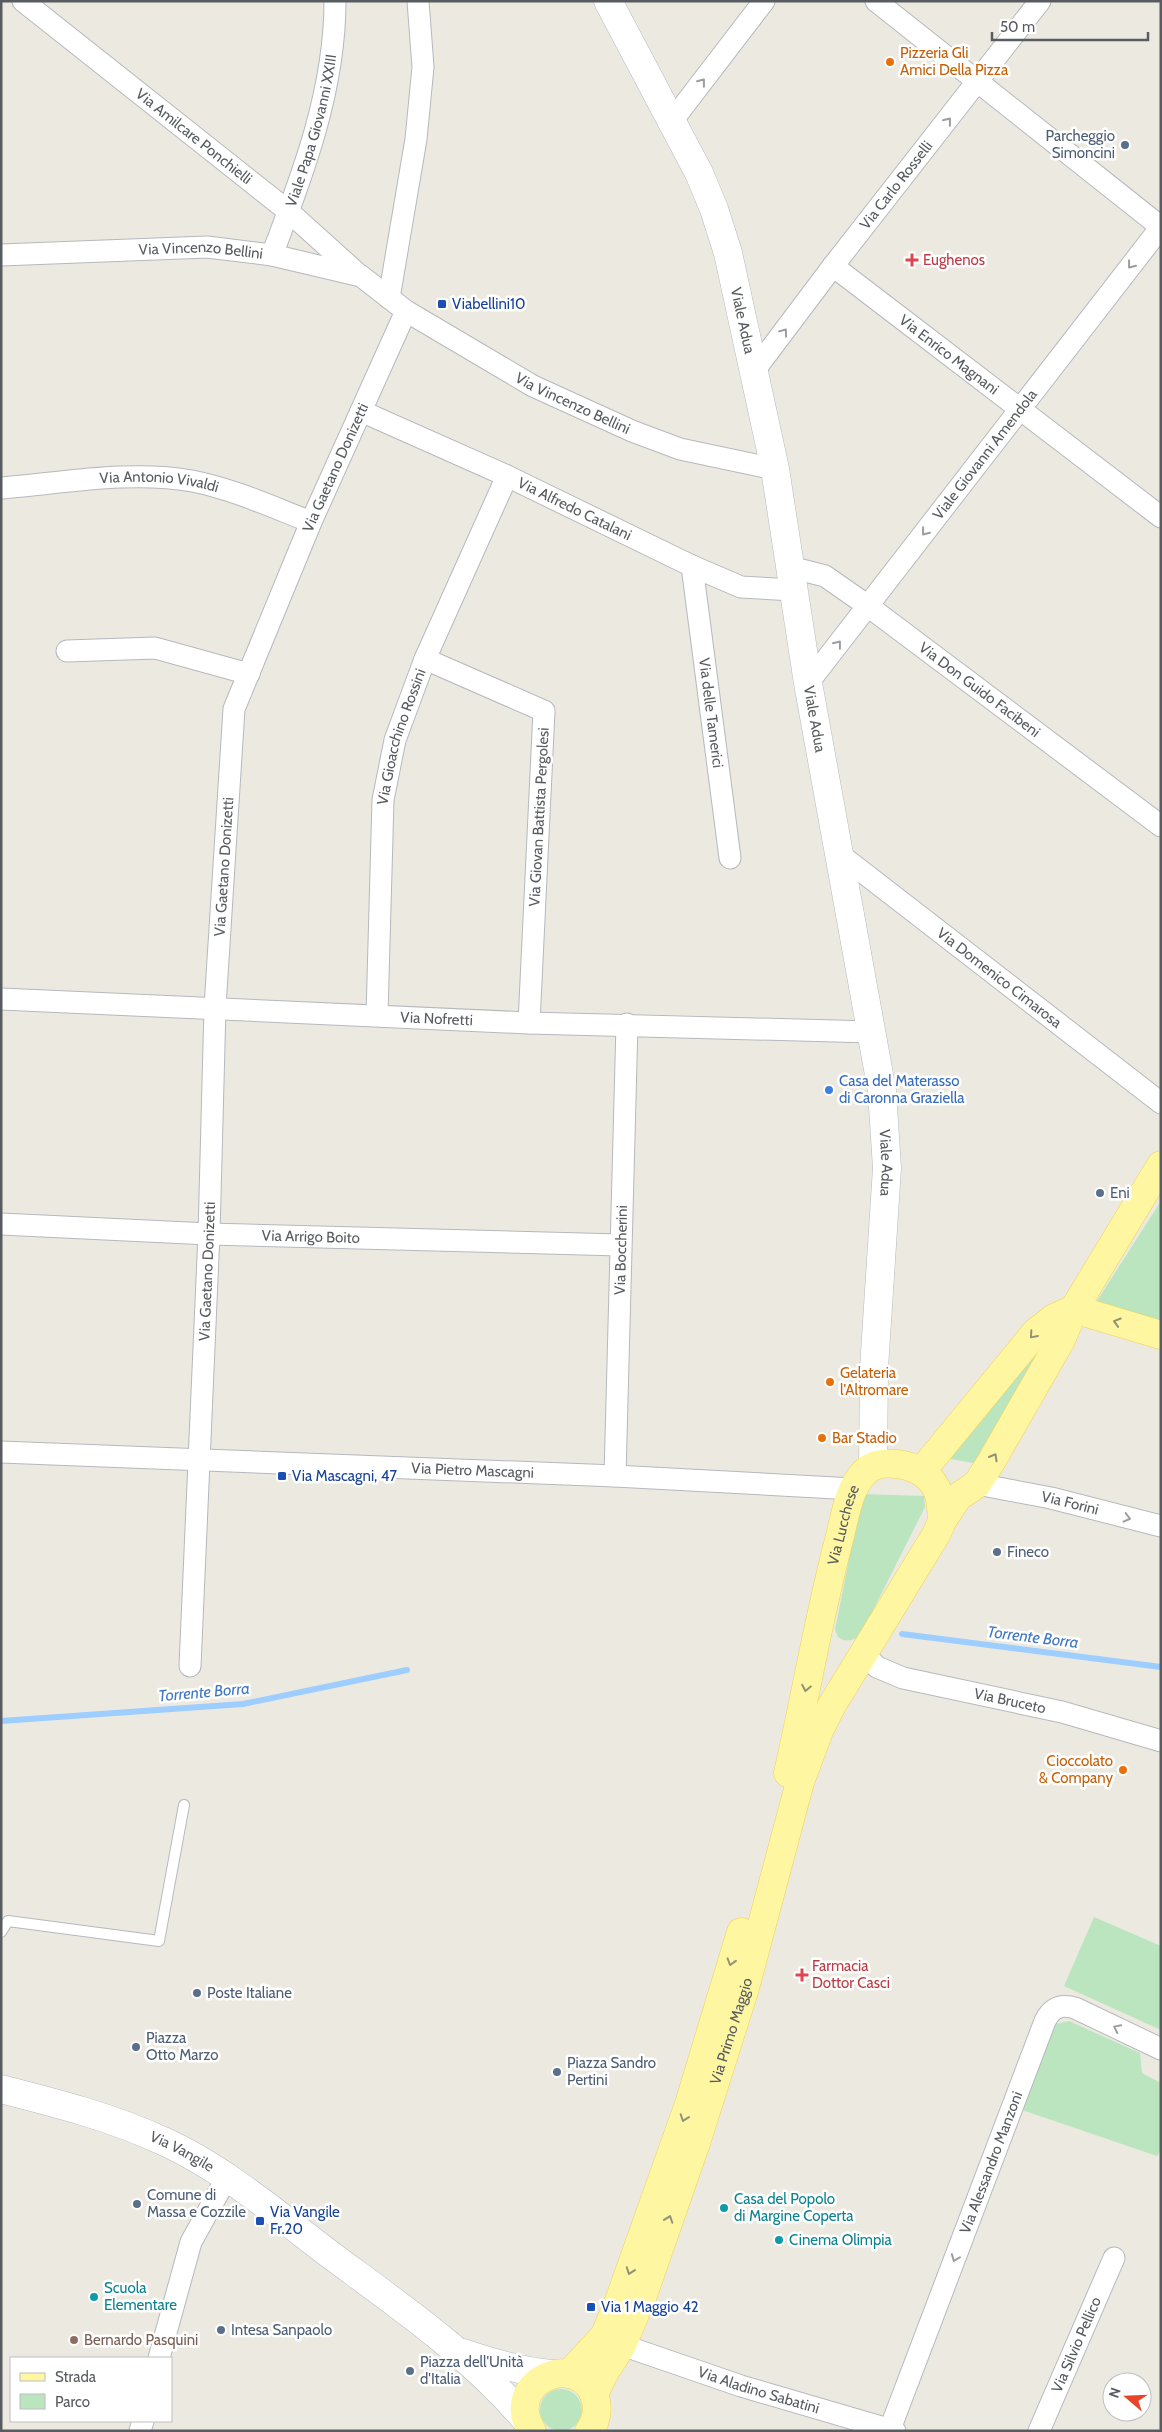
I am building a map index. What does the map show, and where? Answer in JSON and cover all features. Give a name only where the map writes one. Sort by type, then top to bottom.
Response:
[{"type":"main road","name":"Viale Adua","points":[[608,1],[699,173],[714,209],[728,253],[775,469],[808,683],[882,1091],[887,1168],[874,1368],[873,1466]]},
{"type":"main road","points":[[815,1640],[824,1650],[845,1661],[861,1658],[958,1497],[977,1484],[1061,1340],[1074,1309],[1161,1165]]},
{"type":"main road","points":[[921,1472],[1036,1332],[1054,1318],[1074,1309],[1161,1335]]},
{"type":"main road","points":[[873,1466],[899,1464],[921,1472],[930,1479],[941,1496],[942,1521]]},
{"type":"main road","name":"Via Lucchese","points":[[815,1640],[833,1562],[854,1489],[864,1472],[873,1466]]},
{"type":"main road","name":"Via Primo Maggio","points":[[529,2426],[525,2408],[530,2391],[536,2383],[560,2374],[597,2345],[612,2321],[689,2104],[777,1822],[815,1640]]},
{"type":"main road","name":"Via Primo Maggio","points":[[594,2396],[603,2376],[622,2346],[643,2295],[696,2143],[744,1988],[803,1773],[832,1705],[861,1658]]},
{"type":"main road","name":"Via Vangile","points":[[1,2089],[74,2108],[132,2128],[183,2151],[280,2215],[460,2352]]},
{"type":"main road","points":[[460,2352],[492,2363],[530,2372],[560,2374],[587,2384],[594,2396],[597,2412],[591,2430]]},
{"type":"main road","points":[[460,2352],[529,2426]]},
{"type":"street","name":"Via Amilcare Ponchielli","points":[[23,1],[288,211],[360,276]]},
{"type":"street","name":"Viale Papa Giovanni XXIII","points":[[272,256],[308,156],[326,90],[335,26],[334,1]]},
{"type":"street","points":[[389,298],[416,139],[423,67],[418,1]]},
{"type":"street","points":[[672,121],[764,1]]},
{"type":"street","points":[[876,1],[1161,227]]},
{"type":"street","name":"Via Carlo Rosselli","points":[[754,371],[833,266],[978,83],[1040,1]]},
{"type":"street","name":"Viale Giovanni Amendola","points":[[808,683],[1161,227]]},
{"type":"street","name":"Via Vincenzo Bellini","points":[[1,255],[207,247],[272,256],[360,276],[406,311],[533,386],[632,431],[680,449],[775,469]]},
{"type":"street","name":"Via Enrico Magnani","points":[[833,266],[1161,517]]},
{"type":"street","name":"Via Gaetano Donizetti","points":[[190,1666],[209,1234],[215,1007],[234,709],[311,522],[406,311]]},
{"type":"street","name":"Via Alfredo Catalani","points":[[361,411],[507,476],[692,566],[740,587],[792,578]]},
{"type":"street","name":"Via Antonio Vivaldi","points":[[1,488],[142,476],[176,479],[232,492],[311,522]]},
{"type":"street","name":"Via Gioacchino Rossini","points":[[377,1015],[383,800],[395,740],[425,658],[507,476]]},
{"type":"street","name":"Via delle Tamerici","points":[[692,566],[730,858]]},
{"type":"street","name":"Via Don Guido Facibeni","points":[[792,578],[825,576],[868,606],[1161,826]]},
{"type":"street","points":[[66,650],[155,648],[249,674]]},
{"type":"street","name":"Via Giovan Battista Pergolesi","points":[[425,658],[544,711],[529,1022]]},
{"type":"street","name":"Via Domenico Cimarosa","points":[[838,853],[1161,1103]]},
{"type":"street","name":"Via Nofretti","points":[[1,999],[529,1022],[872,1032]]},
{"type":"street","name":"Via Boccherini","points":[[615,1476],[627,1024]]},
{"type":"street","name":"Via Arrigo Boito","points":[[1,1224],[209,1234],[620,1245]]},
{"type":"street","name":"Via Pietro Mascagni","points":[[1,1452],[200,1458],[615,1476],[854,1489]]},
{"type":"street","name":"Via Forini","points":[[977,1484],[1051,1498],[1161,1526]]},
{"type":"street","name":"Via Bruceto","points":[[861,1658],[904,1678],[1062,1712],[1161,1741]]},
{"type":"street","name":"Via Alessandro Manzoni","points":[[893,2430],[1045,2020],[1051,2011],[1061,2006],[1075,2008],[1161,2049]]},
{"type":"street","points":[[159,2357],[191,2242],[226,2178]]},
{"type":"street","name":"Via Silvio Pellico","points":[[1039,2431],[1114,2258]]},
{"type":"street","name":"Via Aladino Sabatini","points":[[622,2346],[757,2391],[893,2430]]},
{"type":"lane","points":[[1,1932],[8,1921],[159,1940],[184,1804]]},
{"type":"green space","points":[[1161,1201],[1161,1322],[1095,1304]]},
{"type":"green space","points":[[1043,1342],[1050,1343],[979,1464],[945,1458]]},
{"type":"green space","points":[[862,1494],[924,1496],[925,1507],[861,1634],[853,1640],[847,1641],[838,1637],[835,1630]]},
{"type":"green space","points":[[1094,1917],[1161,1946],[1161,2030],[1064,1986]]},
{"type":"green space","points":[[1069,2021],[1140,2053],[1142,2073],[1161,2083],[1161,2150],[1157,2156],[1022,2110],[1056,2024]]},
{"type":"green space","points":[[565,2389],[573,2392],[579,2398],[582,2410],[579,2422],[573,2428],[557,2431],[549,2428],[543,2422],[540,2406],[543,2398],[549,2392]]},
{"type":"waterway","name":"Torrente Borra","points":[[902,1634],[1161,1667]]},
{"type":"waterway","name":"Torrente Borra","points":[[1,1721],[243,1704],[407,1670]]},
{"type":"place","name":"Pizzeria Gli Amici Della Pizza","points":[[890,62]]},
{"type":"place","name":"Parcheggio Simoncini","points":[[1125,145]]},
{"type":"place","name":"Eughenos","points":[[912,260]]},
{"type":"place","name":"Viabellini10","points":[[442,304]]},
{"type":"place","name":"Casa del Materasso di Caronna Graziella","points":[[829,1090]]},
{"type":"place","name":"Eni","points":[[1100,1193]]},
{"type":"place","name":"Gelateria l'Altromare","points":[[830,1382]]},
{"type":"place","name":"Bar Stadio","points":[[822,1438]]},
{"type":"place","name":"Via Mascagni, 47","points":[[282,1476]]},
{"type":"place","name":"Fineco","points":[[997,1552]]},
{"type":"place","name":"Cioccolato & Company","points":[[1123,1770]]},
{"type":"place","name":"Farmacia Dottor Casci","points":[[802,1975]]},
{"type":"place","name":"Poste Italiane","points":[[197,1993]]},
{"type":"place","name":"Piazza Otto Marzo","points":[[136,2047]]},
{"type":"place","name":"Piazza Sandro Pertini","points":[[557,2072]]},
{"type":"place","name":"Comune di Massa e Cozzile","points":[[137,2204]]},
{"type":"place","name":"Casa del Popolo di Margine Coperta","points":[[724,2208]]},
{"type":"place","name":"Via Vangile Fr.20","points":[[260,2221]]},
{"type":"place","name":"Cinema Olimpia","points":[[779,2240]]},
{"type":"place","name":"Scuola Elementare","points":[[94,2297]]},
{"type":"place","name":"Via 1 Maggio 42","points":[[591,2307]]},
{"type":"place","name":"Intesa Sanpaolo","points":[[221,2330]]},
{"type":"place","name":"Bernardo Pasquini","points":[[74,2340]]},
{"type":"place","name":"Piazza dell'Unità d'Italia","points":[[410,2371]]}]
